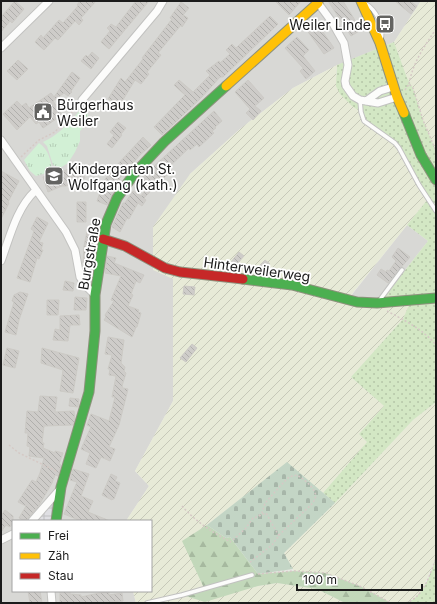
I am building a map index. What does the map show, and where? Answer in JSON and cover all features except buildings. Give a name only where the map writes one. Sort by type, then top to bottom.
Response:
[{"type":"street","points":[[1,48],[49,1]]},
{"type":"street","points":[[82,100],[157,11],[163,1]]},
{"type":"street","points":[[362,1],[380,45],[395,93],[421,155],[436,180]]},
{"type":"street","points":[[317,2],[332,22],[344,43],[348,65],[345,81],[346,86],[353,96],[378,103],[395,93]]},
{"type":"street","name":"Burgstraße","points":[[56,520],[61,488],[89,392],[94,331],[95,295],[103,239],[106,224],[117,198],[134,174],[164,142],[317,2]]},
{"type":"street","points":[[363,100],[380,91],[395,93]]},
{"type":"street","points":[[1,140],[35,191],[66,232],[75,250],[80,277],[95,295]]},
{"type":"street","points":[[1,261],[19,212],[27,199],[35,191]]},
{"type":"street","name":"Hinterweilerweg","points":[[103,239],[125,246],[154,263],[180,272],[292,285],[347,301],[375,303],[436,298]]},
{"type":"street","points":[[33,520],[61,488]]},
{"type":"street","points":[[1,540],[12,534]]},
{"type":"street","points":[[51,592],[52,603]]},
{"type":"lane","points":[[363,100],[361,112],[364,121],[395,143],[399,148],[419,185],[436,211]]},
{"type":"lane","points":[[375,303],[402,270]]},
{"type":"lane","points":[[148,603],[252,575]]},
{"type":"path","points":[[395,93],[406,90],[409,84],[412,69],[419,54],[436,28]]},
{"type":"path","points":[[409,84],[413,88],[422,120],[436,150]]},
{"type":"path","points":[[16,162],[38,140],[54,132],[82,100]]},
{"type":"path","points":[[375,303],[376,307],[403,319],[436,345]]},
{"type":"path","points":[[9,445],[19,453],[65,474]]},
{"type":"path","points":[[233,540],[246,528],[253,518],[262,513],[265,504],[283,483],[293,476],[297,475],[301,477],[315,493],[315,499],[299,517],[279,536],[272,545],[250,563]]},
{"type":"path","points":[[182,506],[187,513],[231,542]]},
{"type":"path","points":[[253,518],[266,513],[279,536]]},
{"type":"path","points":[[406,603],[412,601],[421,592],[436,558]]},
{"type":"path","points":[[252,575],[294,571],[326,573],[362,587],[391,603]]},
{"type":"shaded area","points":[[1,1],[421,1],[394,42],[333,67],[293,88],[240,129],[190,174],[173,279],[173,401],[135,471],[149,486],[127,520],[12,520],[12,592],[133,592],[136,603],[1,603]]},
{"type":"shaded area","points":[[407,225],[428,241],[380,302],[347,301]]},
{"type":"shaded area","points":[[55,497],[52,520],[39,520]]},
{"type":"green space","points":[[421,1],[436,1],[436,151],[394,42]]},
{"type":"green space","points":[[394,42],[436,151],[436,402],[413,420],[335,503],[323,493],[367,442],[359,434],[384,406],[351,377],[403,319],[411,300],[380,302],[428,241],[407,225],[428,199],[399,148],[364,121],[361,112],[352,106],[340,94],[336,86],[337,65]]},
{"type":"green space","points":[[337,65],[336,75],[361,112],[395,143],[428,199],[347,300],[412,300],[403,319],[351,377],[384,406],[359,434],[367,442],[323,493],[287,463],[207,525],[183,541],[234,592],[277,583],[317,589],[345,603],[136,603],[133,592],[152,592],[152,520],[127,520],[149,486],[135,471],[173,401],[173,279],[153,270],[153,227],[190,174],[240,129],[293,88]]},
{"type":"green space","points":[[80,110],[88,114],[86,124],[80,131],[80,141],[75,152],[68,163],[60,168],[53,165],[47,146],[43,142],[54,136],[72,120]]},
{"type":"green space","points":[[39,143],[47,152],[53,171],[36,176],[30,171],[24,160]]},
{"type":"green space","points":[[436,402],[436,558],[421,592],[412,601],[406,603],[391,603],[362,587],[326,573],[294,571],[284,553],[335,503],[413,420]]},
{"type":"green space","points":[[287,462],[335,503],[284,553],[293,569],[258,574],[230,537],[226,538],[207,525]]},
{"type":"green space","points":[[207,525],[226,538],[230,537],[258,574],[294,571],[326,573],[362,587],[391,603],[345,603],[317,589],[277,583],[258,586],[205,602],[182,595],[204,588],[182,541]]},
{"type":"green space","points":[[436,558],[436,603],[406,603],[417,596],[426,584]]},
{"type":"traffic: fast","points":[[56,520],[61,487],[89,392],[95,331],[95,295],[106,224],[117,198],[134,174],[164,142],[226,86]]},
{"type":"traffic: fast","points":[[404,113],[421,155],[436,180]]},
{"type":"traffic: fast","points":[[243,279],[292,285],[357,302],[377,303],[436,298]]},
{"type":"traffic: slow","points":[[226,86],[318,3],[316,1]]},
{"type":"traffic: slow","points":[[361,1],[380,43],[397,97],[404,113]]},
{"type":"traffic: jam","points":[[103,239],[125,246],[165,268],[180,272],[243,279]]},
{"type":"place","name":"Weiler Linde","points":[[385,24]]},
{"type":"place","name":"Bürgerhaus Weiler","points":[[43,112]]},
{"type":"place","name":"Kindergarten St. Wolfgang (kath.)","points":[[54,176]]}]
